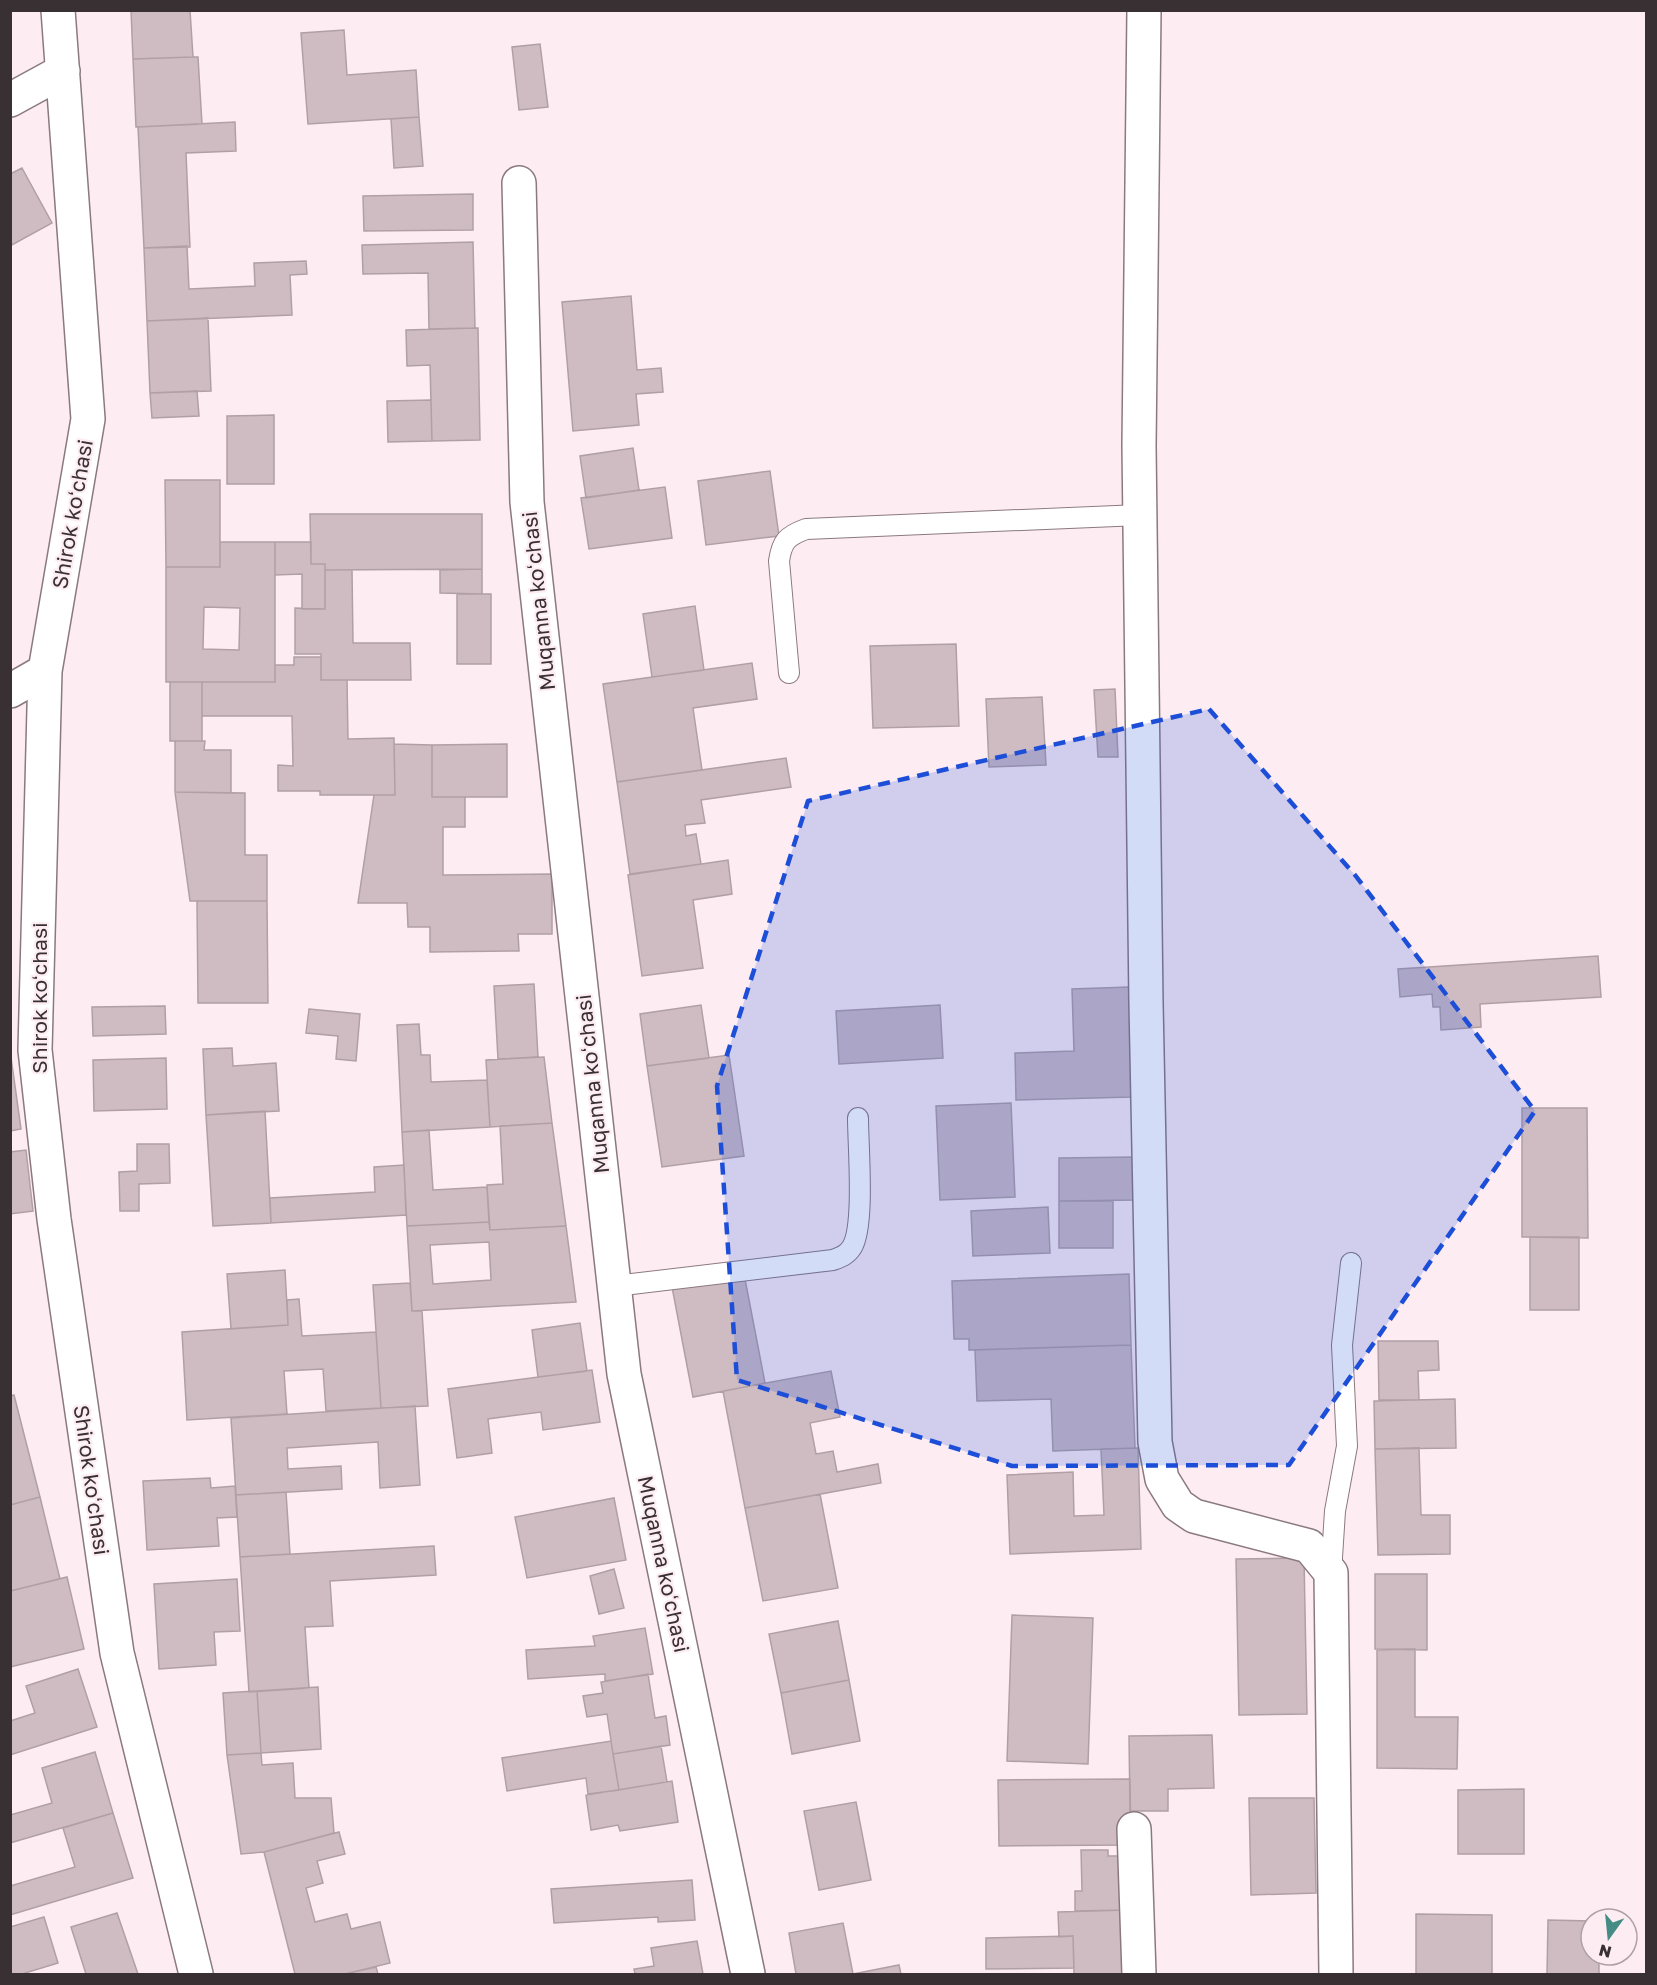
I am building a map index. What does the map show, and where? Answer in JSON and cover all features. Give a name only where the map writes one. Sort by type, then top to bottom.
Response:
[{"type":"street","name":"Shirok koʻchasi","points":[[58,10],[88,419],[45,671],[35,1050],[53,1207],[117,1653],[196,1974]]},
{"type":"street","points":[[1144,10],[1140,515],[1146,1003],[1155,1442],[1162,1479],[1178,1505],[1194,1516],[1309,1546],[1330,1573],[1336,1974]]},
{"type":"street","points":[[10,100],[63,71]]},
{"type":"street","name":"Muqanna koʻchasi","points":[[519,183],[526,502],[624,1374],[748,1974]]},
{"type":"street","points":[[10,691],[45,671]]},
{"type":"street","points":[[1134,1829],[1139,1974]]},
{"type":"lane","points":[[789,674],[779,561],[782,545],[789,535],[806,529],[1140,515]]},
{"type":"lane","points":[[615,1286],[833,1260],[846,1255],[853,1246],[859,1218],[858,1119]]},
{"type":"lane","points":[[1330,1573],[1335,1511],[1347,1446],[1342,1345],[1352,1263]]},
{"type":"highlighted area","points":[[1209,709],[1355,875],[1535,1111],[1289,1465],[1012,1466],[737,1380],[717,1086],[808,801]]},
{"type":"building","points":[[131,10],[190,10],[193,57],[133,59]]},
{"type":"building","points":[[344,30],[347,75],[416,70],[419,117],[308,124],[301,33]]},
{"type":"building","points":[[540,44],[548,107],[519,110],[512,47]]},
{"type":"building","points":[[198,57],[202,124],[136,127],[133,59]]},
{"type":"building","points":[[419,117],[423,166],[394,168],[391,119]]},
{"type":"building","points":[[235,122],[236,151],[186,153],[190,247],[144,248],[138,127]]},
{"type":"building","points":[[22,168],[52,223],[10,246],[10,174]]},
{"type":"building","points":[[473,194],[473,230],[364,231],[363,196]]},
{"type":"building","points":[[473,242],[475,328],[429,329],[428,273],[363,274],[362,245]]},
{"type":"building","points":[[187,246],[189,289],[255,286],[254,263],[306,261],[307,274],[290,275],[292,315],[147,321],[144,248]]},
{"type":"building","points":[[631,296],[637,370],[661,368],[663,392],[636,394],[639,425],[573,431],[562,302]]},
{"type":"building","points":[[208,318],[211,391],[150,393],[147,321]]},
{"type":"building","points":[[478,328],[480,440],[432,441],[430,365],[407,366],[406,330]]},
{"type":"building","points":[[197,391],[199,416],[152,418],[150,393]]},
{"type":"building","points":[[431,400],[432,441],[388,442],[387,401]]},
{"type":"building","points":[[274,415],[274,484],[227,484],[227,416]]},
{"type":"building","points":[[633,448],[639,490],[586,498],[580,456]]},
{"type":"building","points":[[770,471],[779,536],[706,545],[698,481]]},
{"type":"building","points":[[165,480],[220,480],[220,567],[166,567]]},
{"type":"building","points":[[665,487],[672,538],[589,549],[581,498]]},
{"type":"building","points":[[310,514],[482,514],[482,569],[325,570],[325,564],[311,564]]},
{"type":"building","points":[[220,542],[275,542],[275,682],[166,682],[166,567],[220,567]],"holes":[[[204,607],[240,608],[239,650],[203,649]]]},
{"type":"building","points":[[275,542],[311,542],[311,564],[325,564],[325,609],[302,609],[302,574],[275,575]]},
{"type":"building","points":[[482,569],[482,594],[440,593],[440,570]]},
{"type":"building","points":[[325,570],[352,570],[353,643],[410,643],[411,680],[321,680],[321,654],[295,654],[295,608],[325,609]]},
{"type":"building","points":[[457,594],[491,594],[491,664],[457,664]]},
{"type":"building","points":[[695,606],[704,670],[652,677],[643,614]]},
{"type":"building","points":[[956,644],[959,726],[873,728],[870,646]]},
{"type":"building","points":[[294,657],[321,657],[321,680],[347,680],[348,739],[394,738],[395,795],[320,795],[320,791],[278,791],[278,765],[293,766],[292,716],[202,716],[202,682],[275,682],[275,665],[294,665]]},
{"type":"building","points":[[752,663],[757,699],[693,708],[702,770],[617,782],[603,684]]},
{"type":"building","points":[[170,682],[202,682],[202,741],[170,741]]},
{"type":"building","points":[[1115,689],[1118,757],[1098,757],[1094,690]]},
{"type":"building","points":[[1042,697],[1046,765],[989,767],[986,699]]},
{"type":"building","points":[[175,741],[205,741],[204,750],[231,750],[231,793],[175,792]]},
{"type":"building","points":[[394,744],[432,745],[432,797],[465,797],[465,827],[443,827],[443,875],[552,874],[552,934],[518,934],[519,951],[430,952],[430,927],[408,927],[407,903],[358,903],[374,795],[395,795]]},
{"type":"building","points":[[507,744],[507,797],[432,797],[432,745]]},
{"type":"building","points":[[786,758],[791,787],[701,800],[705,823],[685,825],[686,836],[696,834],[701,864],[630,874],[617,782]]},
{"type":"building","points":[[175,792],[245,793],[245,855],[267,855],[267,901],[190,901]]},
{"type":"building","points":[[728,860],[732,894],[693,900],[703,968],[642,976],[628,875]]},
{"type":"building","points":[[197,901],[267,901],[268,1003],[198,1003]]},
{"type":"building","points":[[1598,956],[1601,997],[1480,1004],[1481,1027],[1441,1030],[1440,1007],[1433,1007],[1432,994],[1400,997],[1398,969]]},
{"type":"building","points":[[534,984],[538,1057],[498,1059],[494,986]]},
{"type":"building","points":[[1129,987],[1132,1097],[1016,1100],[1015,1053],[1074,1051],[1072,989]]},
{"type":"building","points":[[701,1005],[709,1058],[647,1066],[640,1014]]},
{"type":"building","points":[[940,1005],[943,1058],[839,1064],[836,1011]]},
{"type":"building","points":[[165,1006],[166,1034],[93,1036],[92,1007]]},
{"type":"building","points":[[309,1009],[360,1014],[356,1061],[336,1059],[338,1036],[306,1033]]},
{"type":"building","points":[[419,1024],[421,1055],[430,1055],[431,1082],[487,1080],[490,1127],[402,1132],[397,1025]]},
{"type":"building","points":[[232,1048],[233,1066],[276,1063],[279,1111],[206,1115],[203,1049]]},
{"type":"building","points":[[10,1050],[21,1129],[10,1131]]},
{"type":"building","points":[[729,1055],[744,1156],[662,1167],[647,1066]]},
{"type":"building","points":[[544,1057],[552,1123],[490,1127],[486,1060]]},
{"type":"building","points":[[166,1058],[167,1109],[94,1111],[93,1060]]},
{"type":"building","points":[[1011,1103],[1015,1197],[940,1200],[936,1106]]},
{"type":"building","points":[[1522,1108],[1587,1108],[1588,1238],[1522,1237]]},
{"type":"building","points":[[265,1111],[271,1223],[213,1226],[206,1115]]},
{"type":"building","points":[[552,1123],[566,1226],[490,1230],[487,1185],[503,1184],[500,1126]]},
{"type":"building","points":[[429,1130],[433,1190],[487,1187],[489,1222],[407,1226],[402,1132]]},
{"type":"building","points":[[137,1144],[169,1144],[170,1183],[139,1184],[139,1211],[120,1211],[119,1172],[137,1171]]},
{"type":"building","points":[[26,1150],[33,1211],[10,1214],[10,1152]]},
{"type":"building","points":[[1136,1157],[1137,1200],[1059,1201],[1059,1158]]},
{"type":"building","points":[[404,1165],[406,1215],[271,1223],[270,1198],[375,1192],[374,1167]]},
{"type":"building","points":[[1059,1201],[1113,1201],[1113,1248],[1059,1248]]},
{"type":"building","points":[[1048,1207],[1050,1253],[973,1256],[971,1211]]},
{"type":"building","points":[[489,1222],[490,1230],[566,1226],[576,1302],[412,1311],[407,1226]],"holes":[[[489,1242],[491,1280],[433,1284],[430,1245]]]},
{"type":"building","points":[[1530,1237],[1579,1237],[1579,1310],[1530,1310]]},
{"type":"building","points":[[285,1270],[288,1325],[231,1329],[227,1274]]},
{"type":"building","points":[[744,1274],[765,1383],[693,1397],[672,1287]]},
{"type":"building","points":[[1129,1274],[1131,1345],[969,1350],[969,1339],[954,1339],[952,1281]]},
{"type":"building","points":[[410,1283],[412,1311],[422,1311],[428,1406],[381,1408],[373,1285]]},
{"type":"building","points":[[299,1299],[302,1336],[376,1332],[381,1408],[326,1411],[323,1369],[284,1371],[287,1414],[187,1420],[182,1332],[288,1325],[287,1300]]},
{"type":"building","points":[[580,1323],[587,1371],[538,1377],[532,1330]]},
{"type":"building","points":[[1378,1341],[1438,1341],[1439,1370],[1418,1371],[1419,1400],[1379,1400]]},
{"type":"building","points":[[1131,1345],[1135,1448],[1053,1451],[1051,1399],[977,1401],[975,1350]]},
{"type":"building","points":[[592,1370],[600,1422],[543,1430],[541,1412],[488,1419],[492,1453],[457,1458],[448,1389]]},
{"type":"building","points":[[831,1371],[840,1417],[810,1423],[816,1454],[833,1451],[837,1472],[878,1464],[881,1483],[745,1508],[723,1391]]},
{"type":"building","points":[[14,1395],[40,1497],[10,1505],[10,1396]]},
{"type":"building","points":[[1455,1399],[1456,1448],[1375,1449],[1374,1401]]},
{"type":"building","points":[[415,1406],[420,1485],[380,1488],[378,1442],[287,1448],[288,1469],[341,1466],[342,1489],[236,1495],[231,1418]]},
{"type":"building","points":[[1138,1448],[1141,1549],[1010,1554],[1007,1475],[1073,1472],[1074,1516],[1104,1515],[1101,1449]]},
{"type":"building","points":[[1419,1448],[1421,1515],[1450,1515],[1450,1554],[1378,1555],[1375,1449]]},
{"type":"building","points":[[210,1478],[211,1488],[235,1486],[237,1517],[217,1518],[219,1546],[147,1550],[143,1481]]},
{"type":"building","points":[[286,1492],[290,1554],[240,1557],[236,1495]]},
{"type":"building","points":[[820,1494],[838,1588],[763,1601],[745,1508]]},
{"type":"building","points":[[40,1497],[60,1579],[10,1591],[10,1505]]},
{"type":"building","points":[[614,1498],[626,1560],[527,1578],[515,1517]]},
{"type":"building","points":[[434,1546],[436,1575],[330,1581],[333,1626],[305,1627],[309,1688],[249,1692],[240,1557]]},
{"type":"building","points":[[1304,1558],[1307,1714],[1239,1715],[1236,1559]]},
{"type":"building","points":[[614,1569],[624,1608],[599,1614],[590,1576]]},
{"type":"building","points":[[1375,1574],[1427,1574],[1427,1650],[1375,1649]]},
{"type":"building","points":[[67,1577],[84,1649],[10,1667],[10,1591]]},
{"type":"building","points":[[237,1579],[240,1631],[214,1632],[216,1665],[159,1669],[154,1584]]},
{"type":"building","points":[[1012,1615],[1093,1618],[1088,1764],[1007,1761]]},
{"type":"building","points":[[838,1621],[849,1680],[781,1693],[769,1634]]},
{"type":"building","points":[[645,1628],[653,1674],[605,1681],[605,1674],[528,1679],[526,1650],[595,1646],[593,1636]]},
{"type":"building","points":[[1415,1649],[1415,1717],[1458,1717],[1457,1769],[1377,1768],[1377,1650]]},
{"type":"building","points":[[78,1669],[97,1727],[10,1755],[10,1721],[35,1713],[26,1686]]},
{"type":"building","points":[[648,1674],[655,1718],[666,1716],[670,1745],[613,1754],[607,1714],[587,1717],[583,1696],[603,1693],[601,1682]]},
{"type":"building","points":[[849,1680],[860,1741],[792,1754],[781,1693]]},
{"type":"building","points":[[318,1687],[321,1749],[261,1753],[257,1691]]},
{"type":"building","points":[[257,1691],[261,1753],[227,1755],[223,1693]]},
{"type":"building","points":[[1212,1735],[1214,1788],[1168,1789],[1168,1811],[1130,1811],[1129,1736]]},
{"type":"building","points":[[611,1741],[619,1790],[588,1794],[586,1778],[507,1791],[502,1758]]},
{"type":"building","points":[[661,1746],[667,1782],[619,1790],[613,1754]]},
{"type":"building","points":[[95,1752],[113,1813],[10,1843],[10,1815],[52,1803],[42,1768]]},
{"type":"building","points":[[261,1753],[262,1765],[293,1763],[295,1798],[331,1798],[334,1833],[264,1852],[241,1854],[227,1755]]},
{"type":"building","points":[[1130,1779],[1131,1845],[999,1846],[998,1780]]},
{"type":"building","points":[[672,1781],[678,1822],[620,1831],[618,1825],[591,1830],[586,1795]]},
{"type":"building","points":[[1524,1789],[1524,1854],[1458,1854],[1458,1790]]},
{"type":"building","points":[[1249,1798],[1314,1798],[1316,1893],[1251,1895]]},
{"type":"building","points":[[856,1802],[871,1880],[819,1890],[804,1811]]},
{"type":"building","points":[[113,1813],[133,1878],[10,1915],[10,1886],[75,1867],[63,1828]]},
{"type":"building","points":[[339,1832],[345,1854],[317,1861],[323,1883],[306,1888],[315,1922],[347,1914],[351,1929],[380,1922],[390,1963],[345,1974],[295,1974],[264,1852]]},
{"type":"building","points":[[1081,1850],[1108,1850],[1108,1856],[1126,1856],[1127,1910],[1075,1911],[1075,1891],[1082,1891]]},
{"type":"building","points":[[692,1880],[695,1920],[658,1922],[658,1917],[554,1923],[551,1889]]},
{"type":"building","points":[[1127,1910],[1128,1974],[1074,1974],[1073,1936],[1059,1937],[1058,1912]]},
{"type":"building","points":[[117,1913],[138,1974],[86,1974],[71,1927]]},
{"type":"building","points":[[1416,1914],[1492,1915],[1492,1974],[1416,1974]]},
{"type":"building","points":[[44,1917],[58,1963],[22,1974],[10,1974],[10,1927]]},
{"type":"building","points":[[1548,1920],[1579,1921],[1579,1967],[1599,1967],[1599,1974],[1547,1974]]},
{"type":"building","points":[[843,1923],[853,1974],[796,1974],[789,1933]]},
{"type":"building","points":[[1073,1936],[1074,1968],[986,1969],[986,1938]]},
{"type":"building","points":[[697,1941],[703,1974],[635,1974],[634,1969],[654,1966],[651,1948]]},
{"type":"building","points":[[899,1965],[901,1974],[853,1974]]},
{"type":"building","points":[[376,1967],[378,1974],[345,1974]]}]
